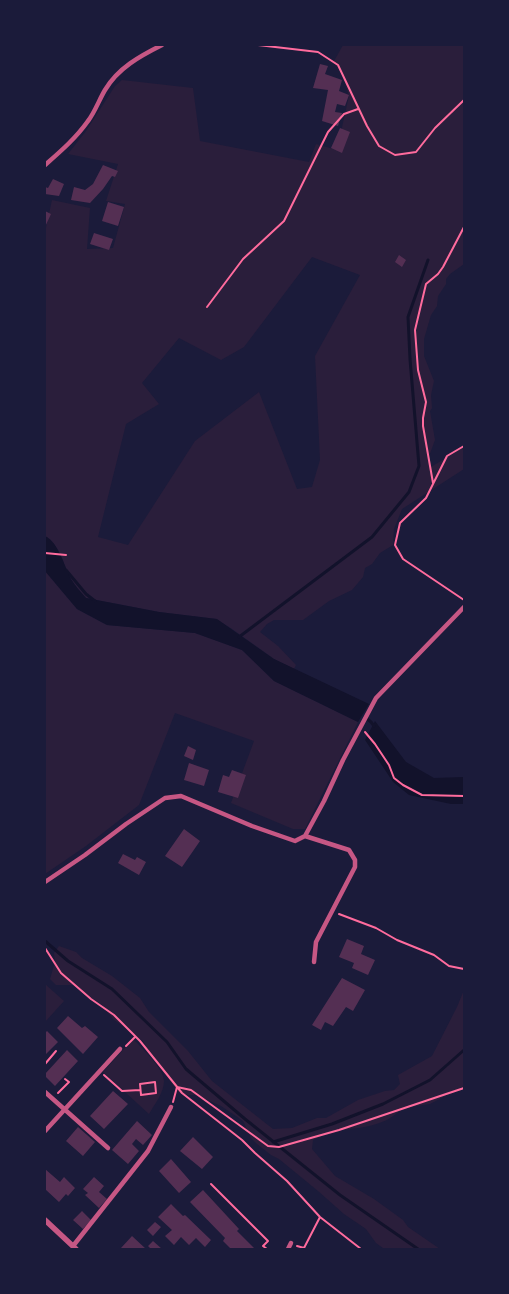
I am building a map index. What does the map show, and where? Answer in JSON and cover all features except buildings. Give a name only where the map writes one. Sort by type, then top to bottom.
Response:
[{"type":"street","points":[[45,165],[72,142],[90,119],[114,78],[141,55],[162,45]]},
{"type":"street","points":[[45,882],[85,856],[126,824],[165,798],[181,796],[235,819],[295,841],[305,836],[376,698],[464,607]]},
{"type":"street","points":[[305,836],[349,850],[355,860],[355,867],[316,942],[314,962]]},
{"type":"street","points":[[45,1131],[120,1049]]},
{"type":"street","points":[[45,1092],[108,1148]]},
{"type":"street","points":[[47,1225],[74,1248],[148,1151],[171,1107]]},
{"type":"street","points":[[288,1249],[291,1243]]},
{"type":"path","points":[[258,45],[318,52],[338,65],[358,109],[379,146],[395,155],[416,152],[435,128],[464,100]]},
{"type":"path","points":[[207,307],[244,259],[284,221],[328,132],[344,114],[358,109]]},
{"type":"path","points":[[433,483],[423,426],[426,402],[418,370],[414,330],[426,284],[443,267],[464,227]]},
{"type":"path","points":[[464,446],[446,456],[426,498],[400,523],[395,545],[403,559],[464,600]]},
{"type":"path","points":[[45,553],[66,555]]},
{"type":"path","points":[[360,726],[376,744],[394,778],[403,785],[422,795],[464,796]]},
{"type":"path","points":[[331,910],[376,928],[397,940],[434,955],[449,966],[464,969]]},
{"type":"path","points":[[45,948],[61,972],[91,999],[114,1015],[146,1048],[182,1093],[242,1140],[254,1153],[287,1181],[320,1217],[361,1249]]},
{"type":"path","points":[[45,1064],[56,1051]]},
{"type":"path","points":[[100,1071],[122,1091],[140,1090]]},
{"type":"path","points":[[53,1099],[69,1082],[65,1079]]},
{"type":"path","points":[[155,1082],[156,1093],[141,1095],[140,1090],[140,1084],[155,1082]]},
{"type":"path","points":[[177,1087],[191,1090],[268,1146],[279,1147],[339,1130],[464,1088]]},
{"type":"path","points":[[171,1107],[177,1087]]},
{"type":"path","points":[[211,1184],[268,1241],[263,1246],[266,1249]]},
{"type":"path","points":[[304,1248],[320,1217]]},
{"type":"shaded area","points":[[343,45],[464,45],[464,264],[450,274],[438,296],[437,306],[431,315],[424,339],[424,356],[434,381],[431,395],[432,408],[430,411],[435,440],[428,459],[431,467],[464,447],[464,469],[402,509],[394,529],[393,545],[380,553],[372,564],[365,568],[363,577],[352,590],[329,601],[303,620],[274,620],[267,624],[260,632],[278,646],[296,665],[294,669],[274,659],[216,619],[159,612],[86,598],[71,579],[54,544],[45,536],[45,232],[52,200],[90,208],[87,249],[113,248],[125,204],[106,201],[118,164],[68,154],[86,131],[115,86],[122,80],[193,88],[200,141],[309,162],[316,144],[337,150],[349,96],[341,69],[333,63]],"holes":[[[312,257],[360,275],[315,356],[320,460],[312,487],[297,489],[259,392],[195,441],[128,545],[98,537],[126,424],[159,404],[142,383],[179,338],[221,360],[244,347]]]},
{"type":"shaded area","points":[[45,536],[54,544],[71,579],[86,598],[159,612],[217,619],[274,659],[369,704],[358,722],[274,681],[242,650],[195,633],[107,625],[77,609],[45,571]]},
{"type":"shaded area","points":[[45,571],[77,609],[107,625],[195,633],[242,650],[274,681],[358,722],[305,829],[293,829],[231,803],[254,741],[175,713],[139,805],[86,846],[45,874]]},
{"type":"shaded area","points":[[375,721],[406,762],[434,778],[464,777],[464,804],[451,804],[409,795],[393,782],[365,740]]},
{"type":"shaded area","points":[[59,946],[76,952],[82,958],[112,976],[140,998],[149,1012],[188,1051],[212,1081],[273,1129],[292,1128],[317,1118],[326,1118],[358,1100],[394,1090],[400,1084],[398,1075],[432,1056],[464,990],[464,1086],[430,1104],[402,1108],[389,1119],[373,1125],[326,1134],[313,1140],[312,1149],[335,1176],[374,1199],[403,1220],[408,1227],[440,1249],[383,1248],[376,1243],[366,1229],[344,1214],[279,1159],[257,1144],[251,1138],[243,1121],[221,1106],[196,1095],[179,1093],[143,1041],[113,1019],[102,1005],[73,985],[56,985],[50,979],[55,962],[54,953]]},
{"type":"shaded area","points":[[45,984],[64,1001],[45,1022]]},
{"type":"shaded area","points":[[133,1039],[152,1058],[163,1076],[164,1085],[149,1114],[103,1072]]},
{"type":"waterway","points":[[239,637],[372,537],[409,492],[419,466],[408,317],[428,260]]},
{"type":"waterway","points":[[66,570],[86,594],[95,601]]},
{"type":"waterway","points":[[365,717],[374,726]]},
{"type":"waterway","points":[[45,941],[68,961],[112,989],[167,1042],[186,1069],[245,1119],[340,1195],[418,1249]]},
{"type":"waterway","points":[[273,1142],[332,1124],[383,1104],[430,1080],[464,1050]]}]
